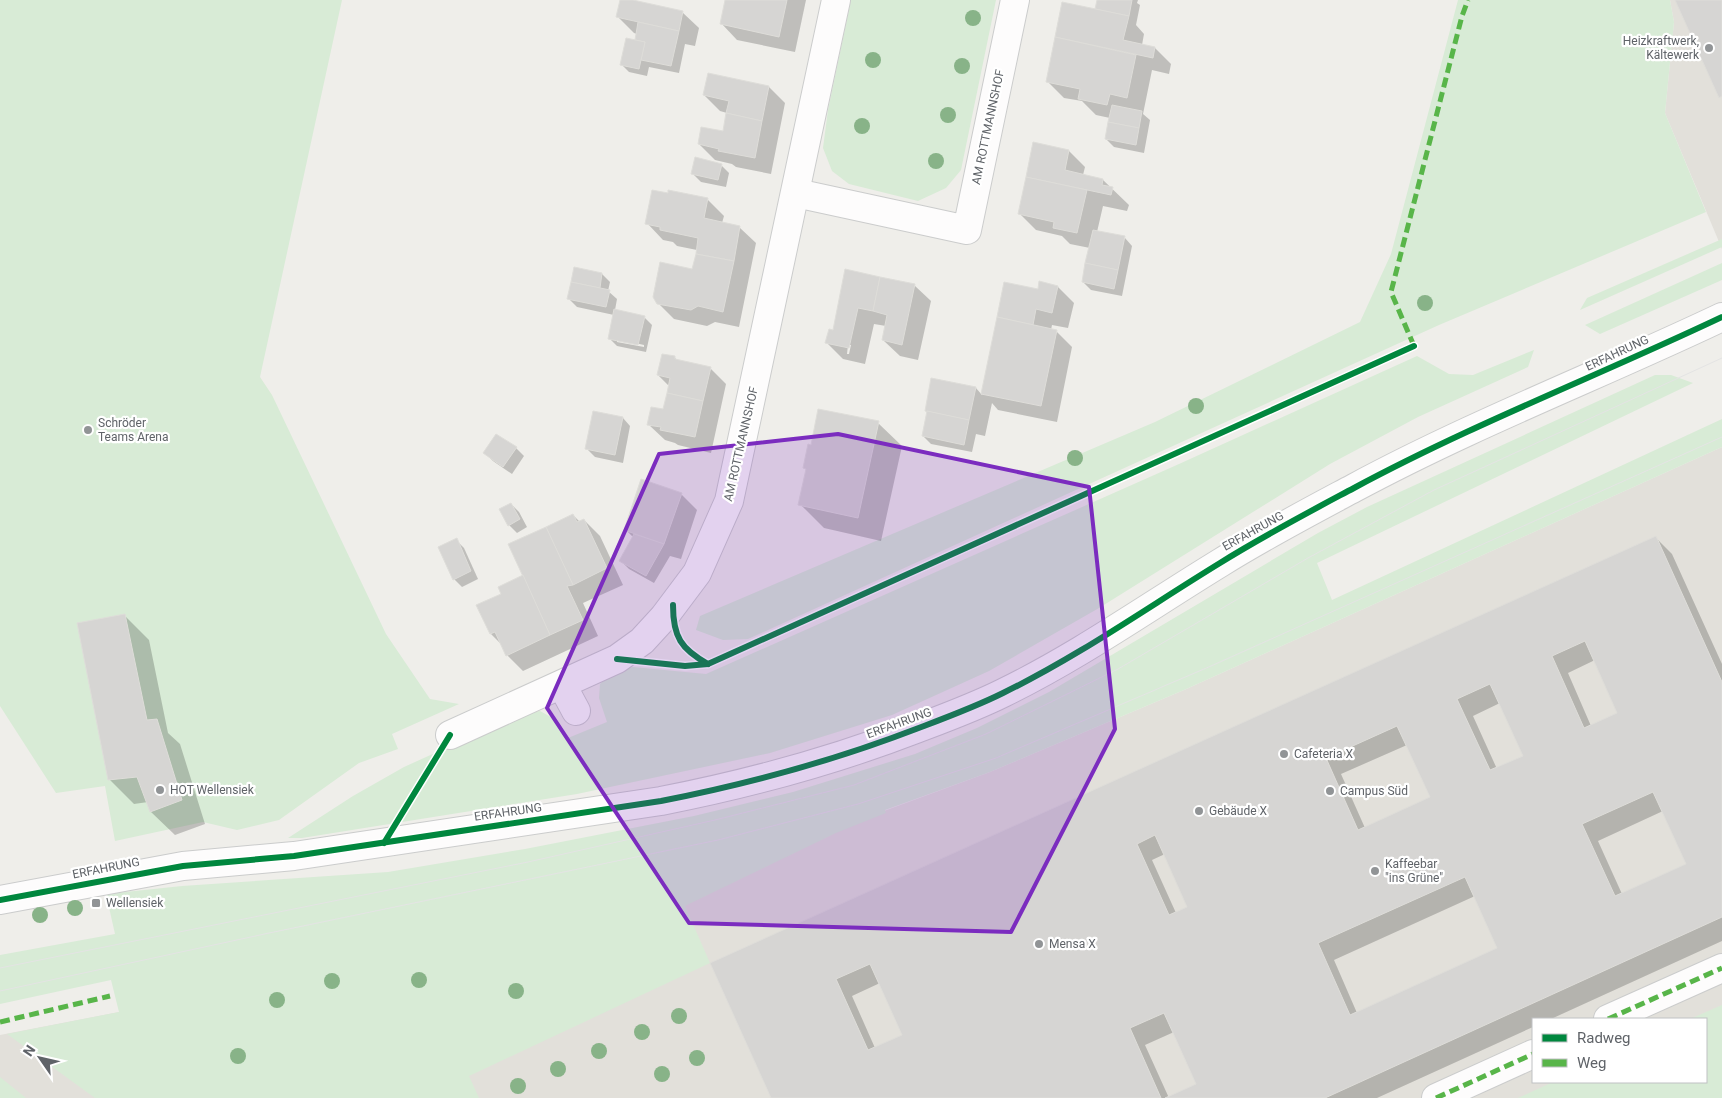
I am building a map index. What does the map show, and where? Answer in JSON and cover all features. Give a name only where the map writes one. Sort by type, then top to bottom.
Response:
[{"type":"street","name":"AM ROTTMANNSHOF","points":[[450,735],[617,660],[642,640],[664,617],[697,573],[729,501],[836,0]]},
{"type":"street","name":"AM ROTTMANNSHOF","points":[[796,193],[967,230],[1015,0]]},
{"type":"street","name":"ERFAHRUNG","points":[[0,900],[183,866],[294,856],[661,801],[721,790],[876,744],[1004,693],[1094,643],[1223,561],[1378,475],[1444,443],[1720,323]]},
{"type":"street","points":[[562,685],[576,711]]},
{"type":"street","points":[[1610,1018],[1722,968]]},
{"type":"street","points":[[1436,1098],[1532,1054]]},
{"type":"highlighted area","points":[[838,434],[1089,487],[1115,729],[1011,932],[689,923],[547,708],[659,454]]},
{"type":"shaded area","points":[[1670,0],[1722,0],[1722,249],[1665,113],[1674,22]]},
{"type":"shaded area","name":"Campus Süd","points":[[1722,447],[1722,1098],[0,1098],[0,1035],[119,1012],[884,811],[990,772],[1184,690]]},
{"type":"green space","name":"Schröder Teams Arena","points":[[0,0],[342,0],[260,377],[272,395],[386,634],[430,699],[459,704],[392,734],[398,749],[359,763],[279,820],[237,830],[203,822],[115,841],[105,786],[56,793],[0,706]]},
{"type":"green space","points":[[851,0],[996,0],[961,170],[946,188],[918,201],[849,184],[832,171],[823,148],[828,110]]},
{"type":"green space","points":[[1458,0],[1670,0],[1674,22],[1665,113],[1706,212],[1439,325],[748,639],[723,640],[696,630],[700,616],[1155,422],[1360,322],[1391,254]]},
{"type":"green space","points":[[1722,239],[1722,247],[1580,310],[1587,298]]},
{"type":"green space","points":[[1722,263],[1722,280],[1600,334],[1585,325]]},
{"type":"green space","points":[[1534,350],[1528,367],[1418,417],[1330,464],[1099,608],[989,671],[892,715],[770,753],[577,794],[302,838],[288,838],[353,796],[404,767],[521,714],[540,711],[558,721],[568,738],[607,722],[599,698],[600,684],[612,672],[633,667],[706,674],[1417,356],[1449,374],[1473,375]]},
{"type":"green space","points":[[1655,375],[1671,375],[1693,383],[1317,563],[1332,600],[1722,419],[1722,447],[1184,690],[990,772],[885,810],[886,813],[836,833],[685,906],[710,963],[469,1076],[479,1098],[95,1098],[7,1034],[119,1012],[111,980],[0,1004],[0,955],[115,934],[106,894],[182,886],[388,872],[525,849],[694,816],[793,792],[915,754],[977,728],[1049,692],[1318,533],[1367,507]]},
{"type":"green space","points":[[1722,1005],[1722,1098],[1518,1098],[1551,1083],[1707,1083],[1707,1018],[1692,1018]]},
{"type":"green space","points":[[0,1077],[26,1098],[0,1098]]},
{"type":"building","points":[[620,0],[633,0],[683,11],[679,31],[616,17]]},
{"type":"building","points":[[725,0],[787,0],[779,37],[720,24]]},
{"type":"building","points":[[1097,0],[1132,0],[1129,16],[1095,9]]},
{"type":"building","name":"Heizkraftwerk, Kältewerk","points":[[1675,0],[1722,0],[1722,96],[1719,98]]},
{"type":"building","points":[[1062,2],[1129,16],[1123,40],[1155,47],[1153,58],[1055,37]]},
{"type":"building","points":[[638,22],[679,31],[671,66],[641,60],[645,42],[635,40]]},
{"type":"building","points":[[1055,37],[1136,55],[1127,98],[1110,94],[1107,105],[1078,99],[1080,89],[1046,82]]},
{"type":"building","points":[[626,38],[645,42],[639,69],[620,65]]},
{"type":"building","points":[[708,73],[769,86],[762,121],[726,113],[729,101],[703,95]]},
{"type":"building","points":[[1112,105],[1142,111],[1139,128],[1108,122]]},
{"type":"building","points":[[726,113],[762,121],[755,158],[718,151],[719,149],[698,144],[701,127],[723,131]]},
{"type":"building","points":[[1108,122],[1139,128],[1136,145],[1105,139]]},
{"type":"building","points":[[1033,142],[1069,150],[1065,170],[1103,179],[1102,185],[1113,187],[1111,195],[1026,177]]},
{"type":"building","points":[[695,157],[722,164],[718,180],[691,174]]},
{"type":"building","points":[[1026,177],[1087,190],[1077,233],[1053,228],[1054,222],[1018,214]]},
{"type":"building","points":[[652,190],[668,193],[668,190],[708,198],[704,218],[740,226],[734,261],[696,254],[698,238],[660,230],[660,227],[645,224]]},
{"type":"building","points":[[1093,230],[1125,236],[1118,270],[1085,263]]},
{"type":"building","points":[[696,254],[734,261],[723,312],[698,306],[691,310],[657,304],[653,297],[660,262],[692,269]]},
{"type":"building","points":[[1085,263],[1118,270],[1114,289],[1082,282]]},
{"type":"building","points":[[574,267],[602,273],[600,288],[571,282]]},
{"type":"building","points":[[845,269],[880,277],[873,311],[858,308],[849,348],[825,343],[829,329],[833,330]]},
{"type":"building","points":[[880,277],[915,284],[902,345],[882,340],[887,315],[873,311]]},
{"type":"building","points":[[1039,281],[1058,286],[1052,313],[1036,309],[1033,325],[997,317],[1004,282],[1038,289]]},
{"type":"building","points":[[571,282],[610,290],[606,307],[567,299]]},
{"type":"building","points":[[614,309],[645,316],[638,345],[608,339]]},
{"type":"building","points":[[997,317],[1057,330],[1041,406],[981,394]]},
{"type":"building","points":[[662,354],[711,367],[703,401],[667,393],[670,378],[657,375]]},
{"type":"building","points":[[931,378],[976,387],[969,420],[925,411]]},
{"type":"building","points":[[667,393],[703,401],[695,437],[660,430],[661,427],[647,425],[651,407],[663,409]]},
{"type":"building","points":[[818,409],[879,421],[858,518],[798,505],[806,469],[803,468],[808,444],[811,445]]},
{"type":"building","points":[[593,411],[623,417],[615,455],[585,449]]},
{"type":"building","points":[[927,411],[969,420],[964,445],[922,436]]},
{"type":"building","points":[[496,434],[517,447],[503,467],[483,453]]},
{"type":"building","points":[[641,479],[682,493],[664,544],[624,530]]},
{"type":"building","points":[[511,503],[520,519],[508,526],[499,509]]},
{"type":"building","points":[[573,514],[577,522],[584,519],[607,568],[573,585],[546,527]]},
{"type":"building","points":[[546,527],[573,585],[567,586],[583,620],[550,635],[508,544]]},
{"type":"building","points":[[634,534],[664,544],[646,576],[619,561]]},
{"type":"building","name":"Gebäude X","points":[[1656,536],[1722,682],[1722,917],[1325,1098],[1165,1098],[1196,1084],[1164,1013],[1130,1028],[1161,1098],[771,1098],[710,963]],"holes":[[[1585,641],[1617,713],[1584,728],[1552,656]],[[1490,684],[1523,756],[1490,770],[1457,699]],[[1397,726],[1430,797],[1358,830],[1326,758]],[[1653,792],[1686,864],[1615,896],[1582,824]],[[1155,835],[1187,907],[1169,915],[1137,844]],[[1465,877],[1497,948],[1350,1015],[1318,943]],[[870,964],[902,1035],[868,1050],[836,979]]]},
{"type":"building","points":[[457,538],[471,571],[453,580],[438,547]]},
{"type":"building","points":[[523,575],[550,635],[506,656],[495,632],[490,634],[476,605],[501,594],[498,587]]},
{"type":"building","points":[[125,614],[147,720],[157,719],[182,800],[150,812],[137,777],[108,780],[77,623]]},
{"type":"tram line","points":[[0,968],[528,862],[715,820],[854,785],[986,734],[1118,669],[1308,558],[1434,490],[1722,358]]},
{"type":"tram line","points":[[0,991],[718,840],[858,804],[996,758],[1211,666],[1722,437]]},
{"type":"marked path","points":[[1414,346],[1391,292],[1462,16],[1468,0]]},
{"type":"marked path","points":[[1610,1018],[1722,968]]},
{"type":"marked path","points":[[0,1022],[110,996]]},
{"type":"marked path","points":[[1436,1098],[1532,1054]]},
{"type":"cycle path","points":[[0,900],[183,866],[294,856],[661,801],[758,779],[885,741],[982,703],[1031,679],[1253,543],[1399,465],[1445,442],[1722,317]]},
{"type":"cycle path","points":[[617,659],[685,666],[708,664],[1414,346]]},
{"type":"cycle path","points":[[673,605],[673,616],[680,641],[691,653],[708,664]]},
{"type":"cycle path","points":[[384,843],[450,735]]},
{"type":"place","name":"Heizkraftwerk, Kältewerk","points":[[1709,48]]},
{"type":"place","name":"Schröder Teams Arena","points":[[88,430]]},
{"type":"place","name":"Cafeteria X","points":[[1284,754]]},
{"type":"place","name":"HOT Wellensiek","points":[[160,790]]},
{"type":"place","name":"Campus Süd","points":[[1330,791]]},
{"type":"place","name":"Gebäude X","points":[[1199,811]]},
{"type":"place","name":"Kaffeebar \"ins Grüne\"","points":[[1375,871]]},
{"type":"place","name":"Wellensiek","points":[[96,903]]},
{"type":"place","name":"Mensa X","points":[[1039,944]]}]
